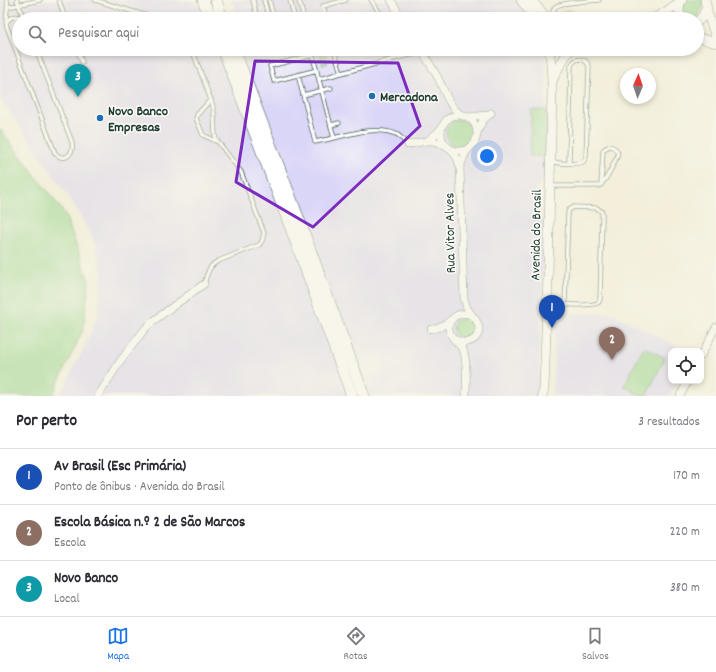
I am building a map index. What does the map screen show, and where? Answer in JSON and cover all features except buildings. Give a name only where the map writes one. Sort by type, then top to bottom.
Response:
[{"type":"main road","points":[[203,0],[208,12]]},
{"type":"main road","points":[[216,0],[220,12]]},
{"type":"main road","points":[[226,56],[292,231],[352,396]]},
{"type":"main road","points":[[237,56],[364,396]]},
{"type":"street","points":[[391,0],[398,12]]},
{"type":"street","points":[[521,0],[530,12]]},
{"type":"street","points":[[531,0],[543,12]]},
{"type":"street","points":[[666,12],[680,1]]},
{"type":"street","points":[[679,12],[680,1]]},
{"type":"street","points":[[706,4],[711,25],[716,37]]},
{"type":"street","points":[[704,39],[716,43]]},
{"type":"street","points":[[425,56],[449,102],[459,113],[471,120],[476,126],[477,135]]},
{"type":"street","name":"Avenida do Brasil","points":[[544,394],[552,83],[549,56]]},
{"type":"street","points":[[552,83],[566,56]]},
{"type":"street","points":[[443,125],[448,112],[449,102]]},
{"type":"street","name":"Rua Vitor Alves","points":[[460,166],[465,154],[474,143],[479,127],[489,114],[465,116]]},
{"type":"street","points":[[427,141],[451,118],[459,115],[465,116]]},
{"type":"street","name":"Rua Vitor Alves","points":[[443,125],[443,140],[457,158],[460,166],[464,299],[467,308],[477,321],[479,328],[465,359]]},
{"type":"street","points":[[408,146],[427,141],[440,143],[459,151],[471,146]]},
{"type":"street","points":[[98,396],[121,360],[144,330],[152,322],[204,284]]},
{"type":"street","points":[[453,338],[449,328],[450,323],[461,307],[464,299]]},
{"type":"street","points":[[474,318],[471,315],[464,313],[457,315],[444,326],[432,329],[445,332],[461,343],[469,342],[475,338]]},
{"type":"street","points":[[704,350],[716,327]]},
{"type":"street","name":"Rua Vitor Alves","points":[[453,338],[462,348],[465,359],[466,396]]},
{"type":"street","points":[[680,396],[686,384]]},
{"type":"lane","points":[[7,0],[8,7],[6,23],[12,38]]},
{"type":"lane","points":[[17,0],[21,12]]},
{"type":"lane","points":[[8,7],[40,0]]},
{"type":"lane","points":[[58,0],[62,12]]},
{"type":"lane","points":[[95,0],[134,12]]},
{"type":"lane","points":[[253,0],[256,12]]},
{"type":"lane","points":[[264,0],[267,12]]},
{"type":"lane","points":[[269,0],[272,12]]},
{"type":"lane","points":[[290,0],[293,12]]},
{"type":"lane","points":[[299,0],[302,12]]},
{"type":"lane","points":[[325,12],[323,6],[346,0]]},
{"type":"lane","points":[[371,0],[379,12]]},
{"type":"lane","points":[[553,12],[557,5],[599,0]]},
{"type":"lane","points":[[6,23],[12,17]]},
{"type":"lane","points":[[19,56],[56,152],[58,156],[65,157],[72,153],[72,142],[39,56]]},
{"type":"lane","points":[[80,56],[82,62]]},
{"type":"lane","points":[[195,56],[211,98],[214,112],[215,135],[218,142],[241,172],[264,233],[262,241],[259,245],[213,264],[208,270],[204,284]]},
{"type":"lane","points":[[309,56],[270,66],[274,81],[317,70]]},
{"type":"lane","points":[[313,56],[334,138]]},
{"type":"lane","points":[[336,56],[341,73]]},
{"type":"lane","points":[[319,79],[405,56]]},
{"type":"lane","points":[[550,162],[580,164],[586,156],[589,66],[587,62],[582,59],[575,60],[571,66],[569,163]]},
{"type":"lane","points":[[298,75],[315,142],[368,130],[396,134],[401,137],[408,146]]},
{"type":"lane","points":[[303,95],[331,88]]},
{"type":"lane","points":[[211,98],[196,118],[203,135],[218,142]]},
{"type":"lane","points":[[331,125],[339,123]]},
{"type":"lane","points":[[550,186],[601,185],[618,153],[617,150],[610,146],[602,151],[601,185]]},
{"type":"lane","points":[[547,304],[592,305],[598,303],[600,300],[602,212],[597,208],[574,207],[569,210],[568,213],[565,304]]},
{"type":"highlighted area","points":[[255,61],[398,63],[420,126],[313,227],[236,182]]},
{"type":"shaded area","points":[[0,0],[191,1],[200,6],[230,12],[12,12],[12,56],[544,56],[546,64],[545,177],[536,188],[535,211],[544,221],[538,396],[60,396],[98,315],[102,272],[95,244],[75,206],[0,98]]},
{"type":"shaded area","points":[[229,0],[515,0],[524,12],[235,12],[233,4]]},
{"type":"shaded area","points":[[556,313],[614,314],[680,348],[668,348],[668,384],[676,384],[670,396],[552,396]]},
{"type":"green space","points":[[686,0],[704,0],[704,5],[700,12],[683,12],[683,4]]},
{"type":"green space","points":[[568,10],[574,12],[562,12]]},
{"type":"green space","points":[[321,56],[326,56],[328,63],[323,65]]},
{"type":"green space","points":[[531,110],[546,110],[545,156],[530,156]]},
{"type":"green space","points":[[459,120],[468,124],[472,133],[468,142],[459,146],[450,142],[446,133],[450,124]]},
{"type":"green space","points":[[0,129],[65,214],[89,281],[83,330],[52,396],[0,396]]},
{"type":"green space","points":[[464,317],[472,320],[475,328],[472,336],[464,339],[456,336],[453,328],[456,320]]},
{"type":"green space","points":[[644,347],[665,358],[646,396],[642,396],[624,386]]},
{"type":"place","name":"Mercadona","points":[[372,96]]},
{"type":"place","name":"Novo Banco","points":[[78,97]]},
{"type":"place","name":"Novo Banco Empresas","points":[[100,118]]},
{"type":"place","name":"Av Brasil (Esc Primária)","points":[[552,328]]},
{"type":"place","name":"Escola Básica n.º 2 de São Marcos","points":[[612,360]]}]
